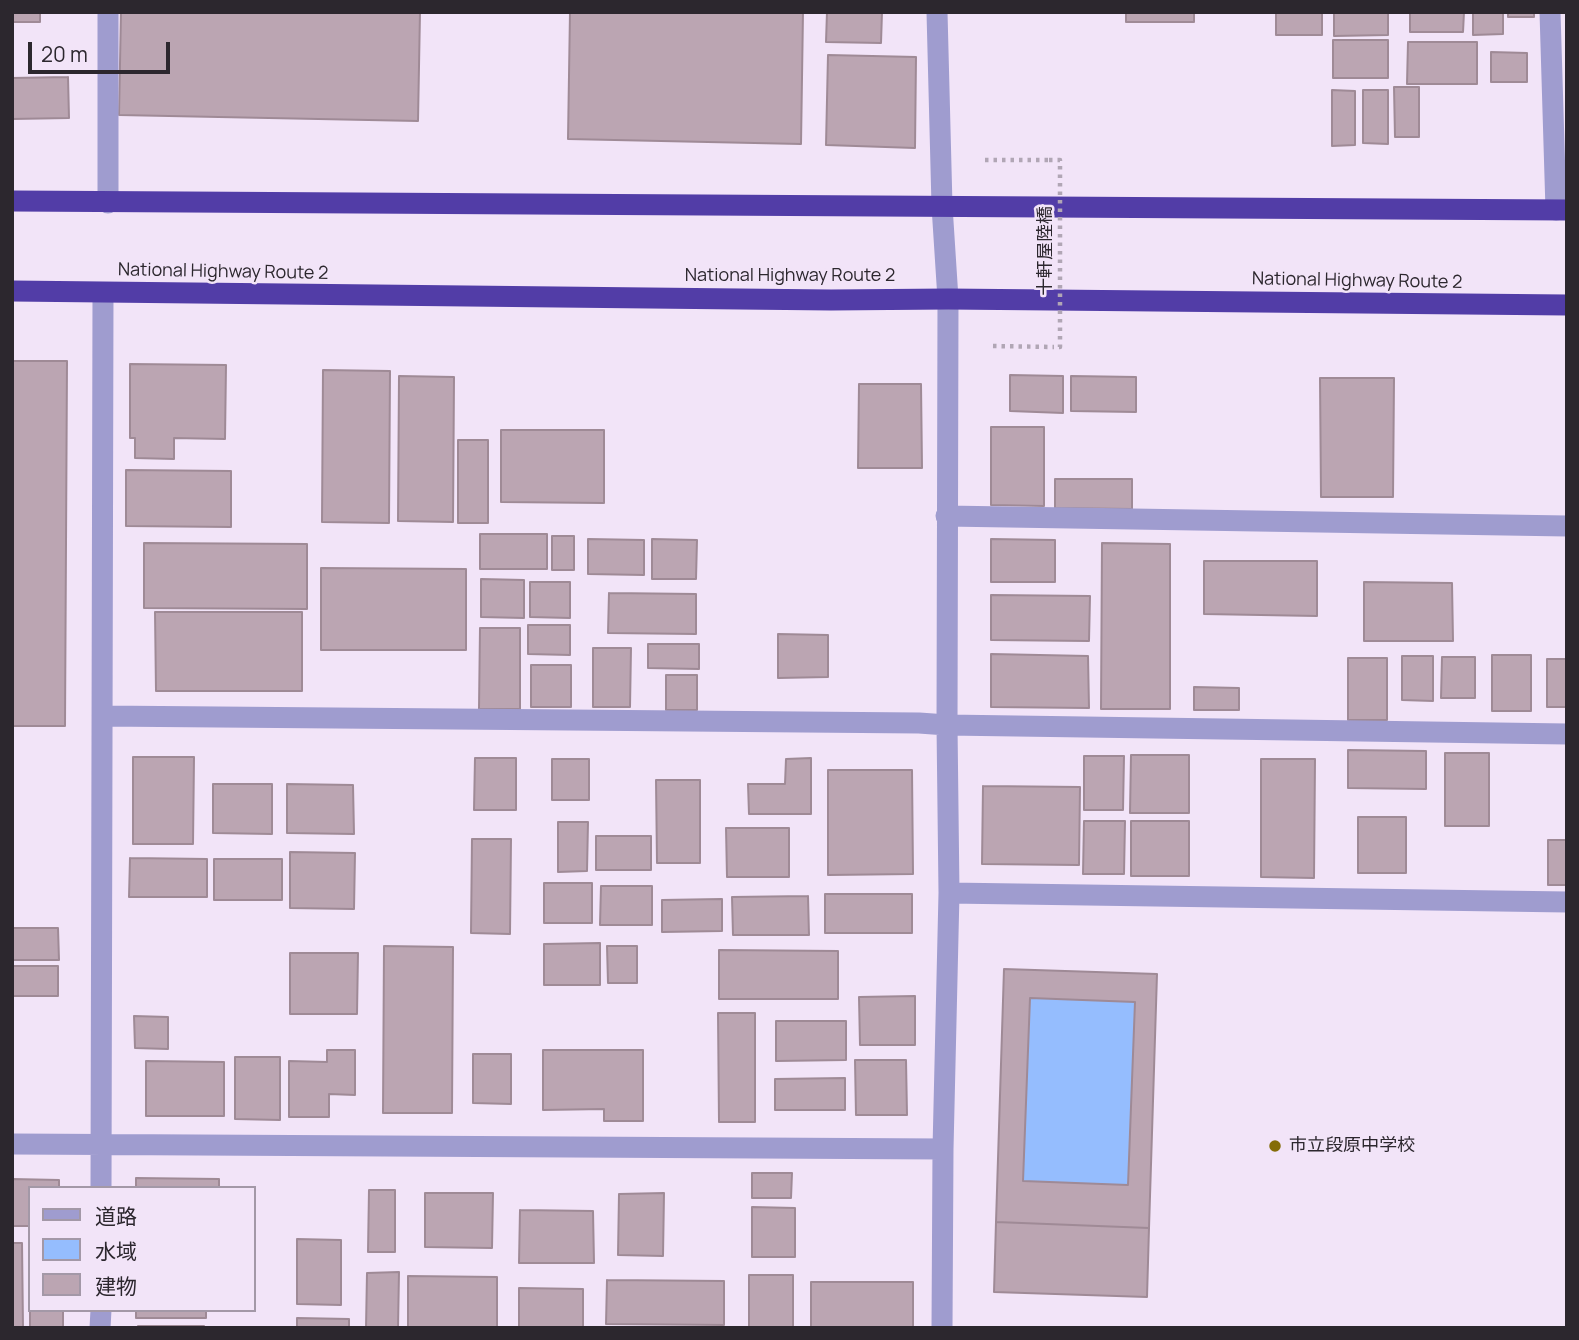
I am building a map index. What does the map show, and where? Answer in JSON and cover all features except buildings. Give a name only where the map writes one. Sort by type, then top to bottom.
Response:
[{"type":"highway","points":[[12,201],[1561,210]]},
{"type":"highway","name":"National Highway Route 2","points":[[12,292],[1567,305]]},
{"type":"street","points":[[108,12],[108,203]]},
{"type":"street","points":[[937,12],[942,206],[948,299],[946,516],[950,893],[943,1149],[942,1328]]},
{"type":"street","points":[[1550,12],[1561,210]]},
{"type":"street","points":[[101,1186],[103,293]]},
{"type":"street","points":[[946,516],[1567,526]]},
{"type":"street","points":[[102,716],[919,723],[1567,734]]},
{"type":"street","points":[[950,893],[1567,902]]},
{"type":"street","points":[[12,1144],[943,1149]]},
{"type":"path","name":"十軒屋陸橋","points":[[985,160],[1060,160],[1060,347],[993,346]]},
{"type":"water","points":[[1030,998],[1135,1002],[1128,1185],[1023,1181]]},
{"type":"place","name":"市立段原中学校","points":[[1275,1146]]}]
